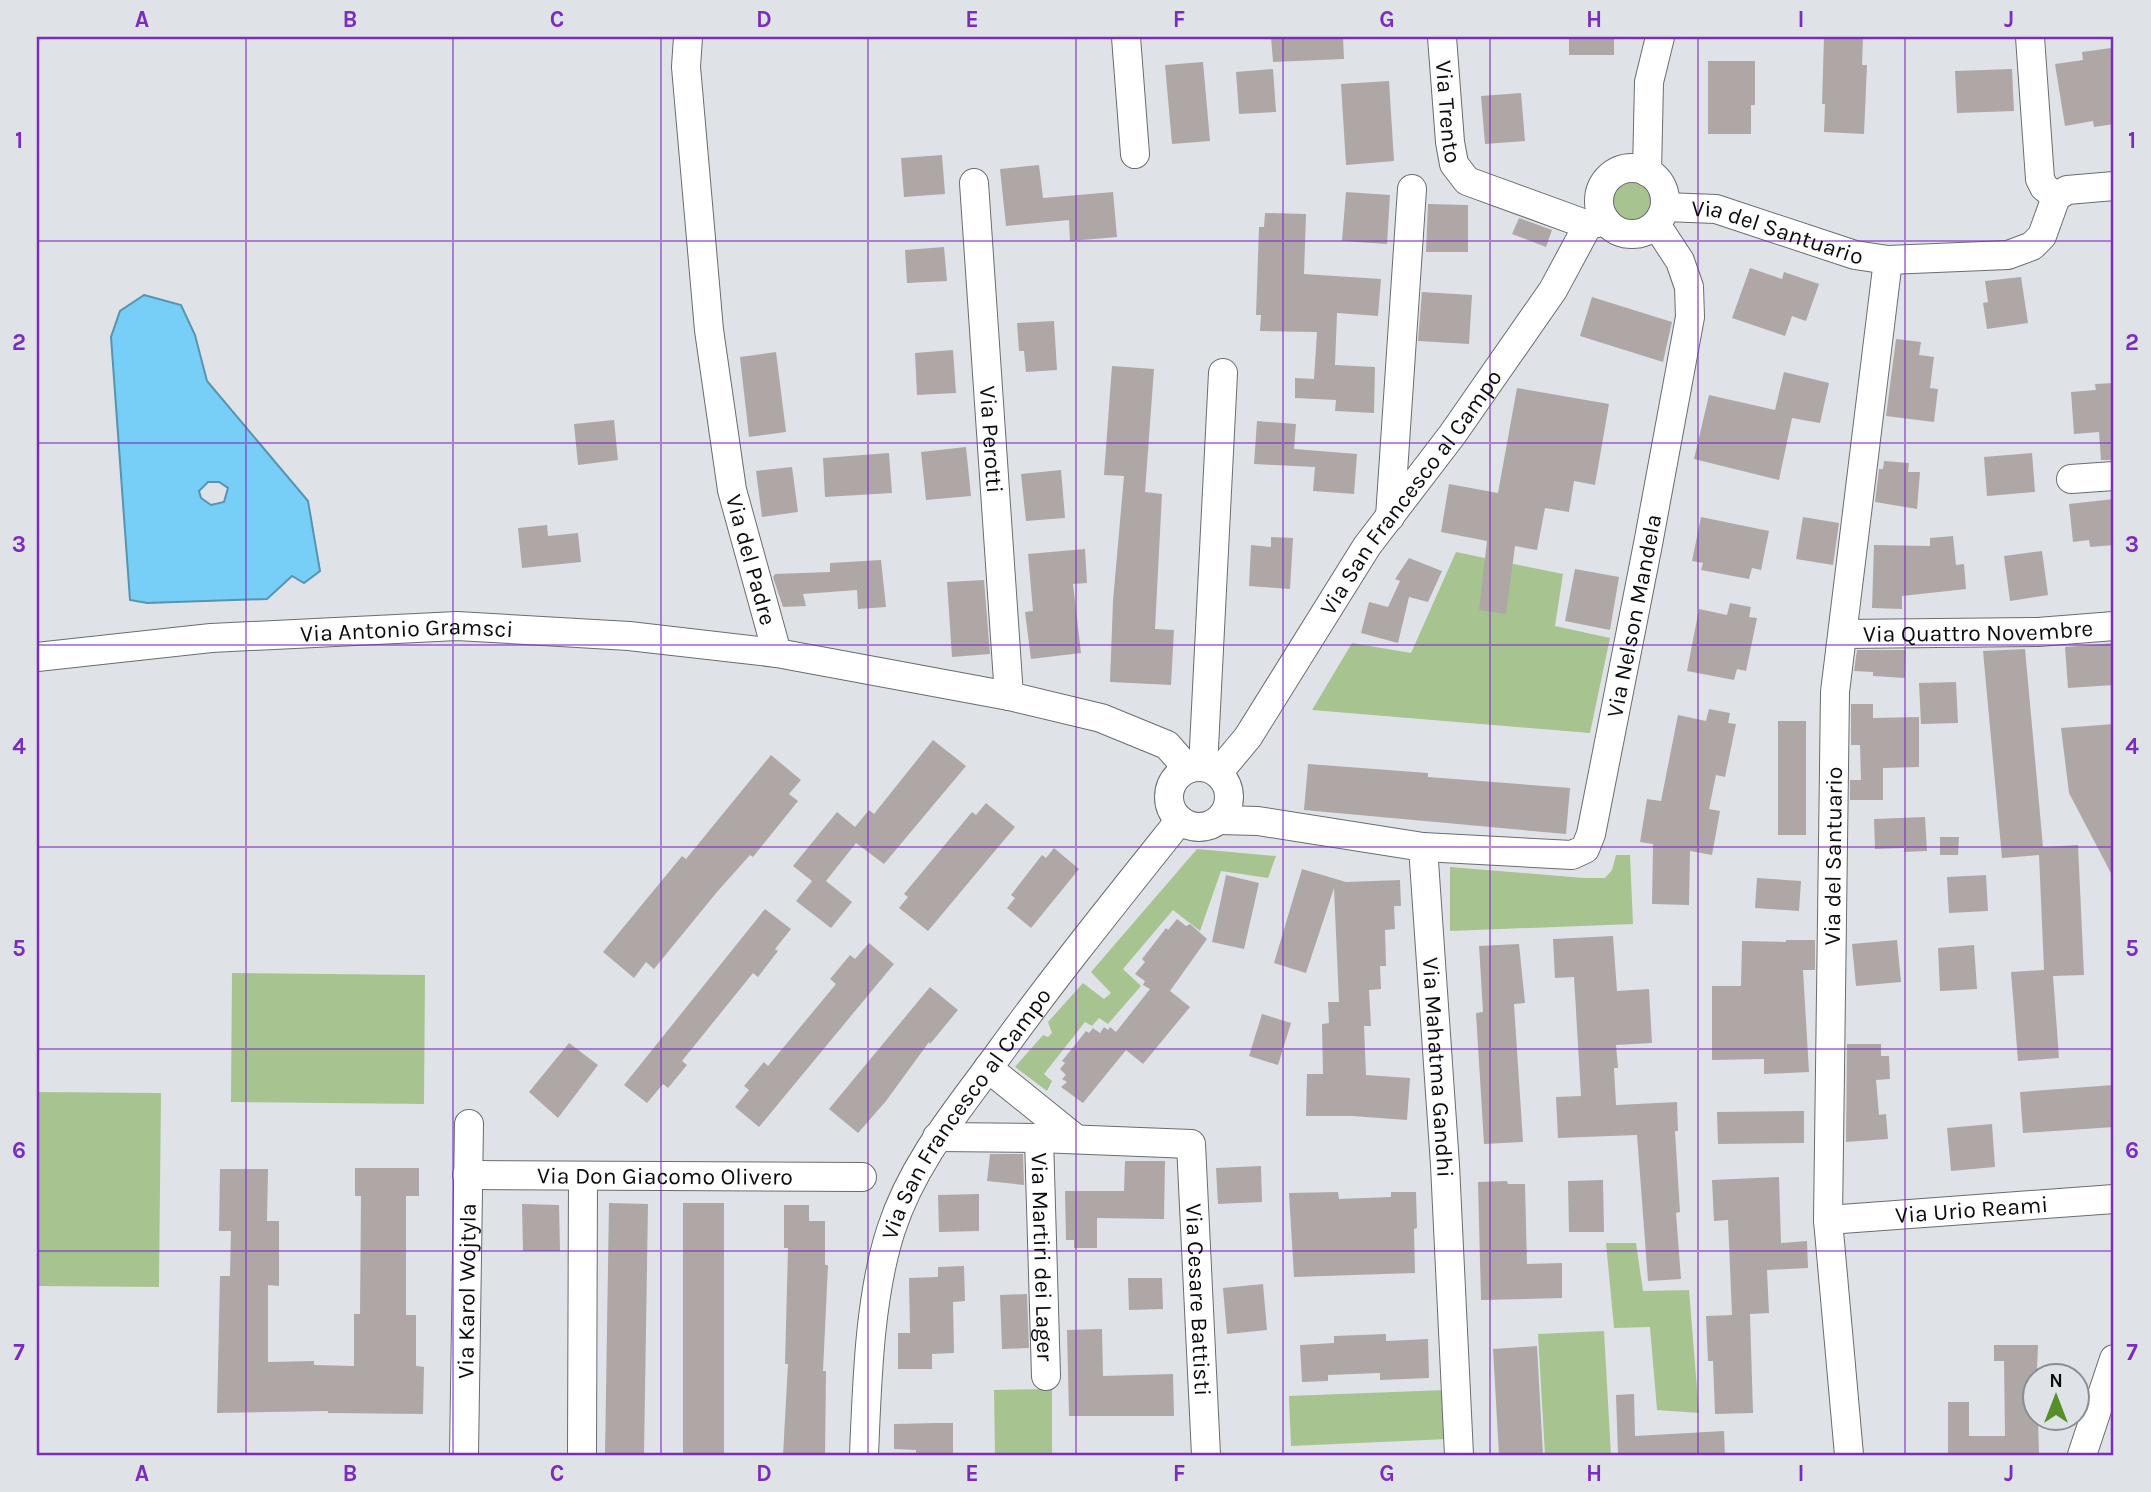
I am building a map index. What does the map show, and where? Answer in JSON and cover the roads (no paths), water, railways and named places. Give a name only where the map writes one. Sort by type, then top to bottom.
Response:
[{"type":"street","name":"Via del Padre","points":[[688,37],[686,67],[709,330],[728,463],[732,490],[777,653],[1009,696],[1101,718],[1167,745],[1203,770]]},
{"type":"street","points":[[1126,37],[1135,154]]},
{"type":"street","name":"Via Trento","points":[[1442,37],[1450,142],[1454,164],[1467,181],[1597,223]]},
{"type":"street","points":[[1647,172],[1649,82],[1660,37]]},
{"type":"street","points":[[2030,37],[2040,178],[2044,187],[2056,197],[2067,190],[2114,186]]},
{"type":"street","points":[[1625,169],[1647,172],[1661,186],[1661,216],[1643,233],[1620,232],[1597,223],[1601,212],[1599,201],[1605,182],[1625,169]]},
{"type":"street","name":"Via Perotti","points":[[974,183],[1009,696]]},
{"type":"street","points":[[1390,517],[1412,190]]},
{"type":"street","name":"Via del Santuario","points":[[1661,216],[1716,209],[1855,256],[1888,260],[2008,255],[2032,246],[2042,236],[2056,197]]},
{"type":"street","name":"Via Nelson Mandela","points":[[1423,847],[1572,855],[1585,849],[1591,834],[1689,317],[1689,287],[1661,216]]},
{"type":"street","name":"Via San Francesco al Campo","points":[[1203,770],[1248,737],[1352,569],[1452,435],[1597,223]]},
{"type":"street","name":"Via del Santuario","points":[[1849,1455],[1828,1220],[1835,692],[1888,260]]},
{"type":"street","points":[[1203,770],[1223,373]]},
{"type":"street","points":[[2071,479],[2114,476]]},
{"type":"street","name":"Via Antonio Gramsci","points":[[37,657],[211,638],[457,626],[629,636],[777,653]]},
{"type":"street","name":"Via Quattro Novembre","points":[[1843,634],[2038,632],[2114,626]]},
{"type":"street","points":[[1203,770],[1228,787],[1224,811],[1212,824],[1195,827],[1180,820],[1173,813],[1169,792],[1172,782],[1179,775],[1203,770]]},
{"type":"street","points":[[1224,811],[1258,821],[1423,847]]},
{"type":"street","name":"Via San Francesco al Campo","points":[[864,1455],[876,1293],[891,1230],[910,1184],[937,1137],[988,1068],[1082,943],[1180,820]]},
{"type":"street","name":"Via Mahatma Gandhi","points":[[1423,847],[1445,1165],[1459,1455]]},
{"type":"street","points":[[988,1068],[1076,1139]]},
{"type":"street","name":"Via Karol Wojtyla","points":[[464,1455],[469,1124]]},
{"type":"street","name":"Via Martiri dei Lager","points":[[937,1137],[1191,1144]]},
{"type":"street","name":"Via Martiri dei Lager","points":[[1040,1138],[1046,1376]]},
{"type":"street","name":"Via Cesare Battisti","points":[[1191,1144],[1206,1455]]},
{"type":"street","name":"Via Don Giacomo Olivero","points":[[467,1175],[862,1177]]},
{"type":"street","points":[[582,1454],[583,1176]]},
{"type":"street","name":"Via Urio Reami","points":[[1828,1220],[2114,1199]]},
{"type":"street","points":[[2082,1455],[2114,1359]]},
{"type":"water","points":[[144,295],[181,305],[195,335],[207,381],[308,501],[320,571],[304,583],[292,576],[267,599],[147,603],[130,600],[111,337],[120,311]],"holes":[[[208,482],[219,482],[228,488],[224,502],[211,505],[201,498],[199,491]]]}]
